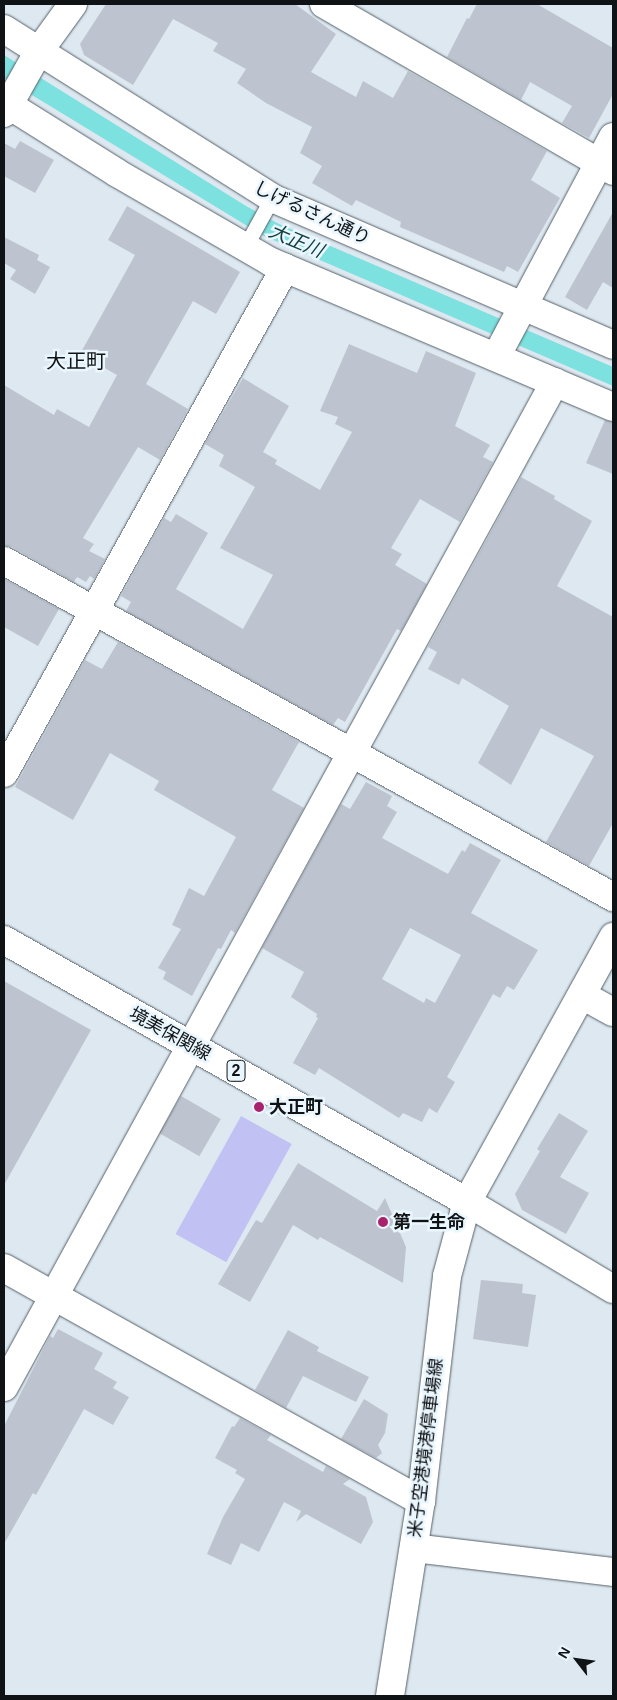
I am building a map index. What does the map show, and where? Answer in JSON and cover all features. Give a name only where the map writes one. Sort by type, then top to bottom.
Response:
[{"type":"street","points":[[73,4],[39,51],[5,107],[245,247],[285,268],[613,407]]},
{"type":"street","points":[[324,4],[606,167]]},
{"type":"street","name":"しげるさん通り","points":[[4,29],[272,198],[613,345]]},
{"type":"street","points":[[496,357],[521,306],[606,167],[613,137]]},
{"type":"street","points":[[4,773],[285,268]]},
{"type":"street","points":[[4,1387],[555,382]]},
{"type":"street","points":[[4,562],[613,896]]},
{"type":"street","name":"米子空港境港停車場線","points":[[390,1696],[421,1501],[447,1276],[467,1202],[613,937]]},
{"type":"street","name":"境美保関線","points":[[4,940],[467,1202],[613,1289]]},
{"type":"street","points":[[582,995],[613,1012]]},
{"type":"street","points":[[4,1268],[421,1501]]},
{"type":"street","points":[[414,1548],[613,1572]]},
{"type":"lane","points":[[245,247],[272,198]]},
{"type":"shaded area","points":[[241,1116],[292,1144],[226,1262],[176,1234]]},
{"type":"water","name":"大正川","points":[[4,55],[246,206],[279,224],[613,367],[613,386],[264,236],[4,78]]},
{"type":"building","points":[[106,4],[295,4],[336,34],[311,72],[356,97],[363,81],[393,98],[408,71],[547,151],[531,180],[560,198],[518,272],[507,266],[504,272],[400,227],[401,222],[356,200],[352,206],[312,183],[322,166],[300,153],[312,127],[266,103],[237,83],[246,69],[213,51],[218,43],[173,19],[133,85],[84,55],[80,44]]},
{"type":"building","points":[[477,4],[537,4],[613,48],[613,94],[589,138],[562,123],[572,106],[530,82],[521,100],[447,57],[467,18],[469,19]]},
{"type":"building","points":[[20,141],[54,160],[35,193],[4,176],[4,143],[15,149]]},
{"type":"building","points":[[127,206],[240,272],[216,314],[193,301],[146,384],[188,409],[160,460],[138,447],[83,538],[94,544],[89,551],[105,559],[94,579],[90,576],[86,582],[77,577],[74,582],[12,547],[4,545],[4,385],[54,415],[57,409],[89,427],[117,375],[80,354],[135,255],[108,240]]},
{"type":"building","points":[[613,212],[613,288],[603,282],[587,310],[565,297]]},
{"type":"building","points":[[4,237],[39,255],[37,260],[50,267],[35,294],[10,279],[16,270],[4,263]]},
{"type":"building","points":[[349,344],[417,373],[426,351],[476,373],[455,426],[490,445],[483,457],[493,462],[460,522],[420,499],[391,548],[402,554],[395,565],[427,584],[401,631],[397,629],[345,722],[338,718],[333,725],[126,611],[131,602],[121,596],[164,518],[171,522],[176,514],[208,533],[176,589],[243,629],[273,575],[220,548],[255,487],[219,466],[224,455],[205,444],[243,378],[289,406],[263,452],[277,460],[275,464],[320,490],[352,432],[335,424],[338,417],[320,411]]},
{"type":"building","points":[[605,420],[613,422],[613,474],[586,463]]},
{"type":"building","points":[[521,477],[555,496],[554,499],[592,521],[557,586],[613,617],[613,823],[589,866],[546,842],[594,756],[541,728],[511,785],[478,763],[509,706],[462,678],[459,685],[428,669],[437,652],[428,647]]},
{"type":"building","points":[[4,579],[59,609],[38,646],[4,627]]},
{"type":"building","points":[[118,642],[299,742],[272,790],[304,808],[235,933],[231,930],[221,949],[218,948],[192,996],[163,979],[166,972],[158,968],[181,929],[172,925],[189,888],[204,896],[236,837],[154,790],[159,781],[110,753],[73,820],[15,787],[85,660],[102,669]]},
{"type":"building","points":[[366,782],[392,796],[387,806],[397,812],[382,838],[448,874],[462,850],[465,852],[470,843],[501,860],[471,913],[538,950],[514,990],[507,986],[500,998],[493,994],[447,1077],[455,1082],[437,1113],[429,1108],[422,1122],[403,1113],[399,1118],[319,1068],[315,1075],[293,1063],[318,1018],[316,1017],[317,1014],[291,997],[304,972],[262,948],[341,804],[350,809]],"holes":[[[410,928],[461,955],[435,1003],[426,998],[424,1003],[382,979]]]},
{"type":"building","points":[[4,981],[91,1030],[4,1185]]},
{"type":"building","points":[[181,1096],[221,1119],[199,1156],[160,1133]]},
{"type":"building","points":[[559,1113],[588,1131],[560,1177],[589,1193],[566,1234],[522,1210],[515,1194],[540,1151],[537,1149]]},
{"type":"building","points":[[298,1163],[377,1211],[385,1198],[406,1247],[403,1283],[320,1237],[318,1240],[293,1225],[250,1302],[218,1284],[256,1220],[262,1223]]},
{"type":"building","points":[[481,1280],[523,1284],[522,1293],[536,1295],[528,1347],[473,1339]]},
{"type":"building","points":[[58,1329],[103,1353],[94,1369],[117,1382],[113,1388],[129,1397],[113,1425],[84,1409],[36,1495],[33,1493],[4,1544],[4,1426],[50,1336],[53,1338]]},
{"type":"building","points":[[288,1330],[319,1347],[317,1351],[369,1377],[356,1402],[303,1376],[286,1408],[255,1390]]},
{"type":"building","points":[[364,1399],[388,1414],[385,1433],[378,1445],[382,1453],[376,1458],[341,1439]]},
{"type":"building","points":[[240,1418],[271,1435],[267,1440],[323,1472],[326,1466],[350,1479],[343,1484],[366,1497],[373,1522],[361,1544],[306,1514],[296,1522],[301,1511],[284,1502],[259,1552],[241,1543],[231,1565],[207,1554],[223,1517],[245,1479],[235,1473],[237,1470],[215,1458],[232,1426],[234,1427]]},
{"type":"place","name":"大正町","points":[[259,1107]]},
{"type":"place","name":"第一生命","points":[[383,1222]]},
{"type":"district","name":"大正町","points":[[76,361]]}]
